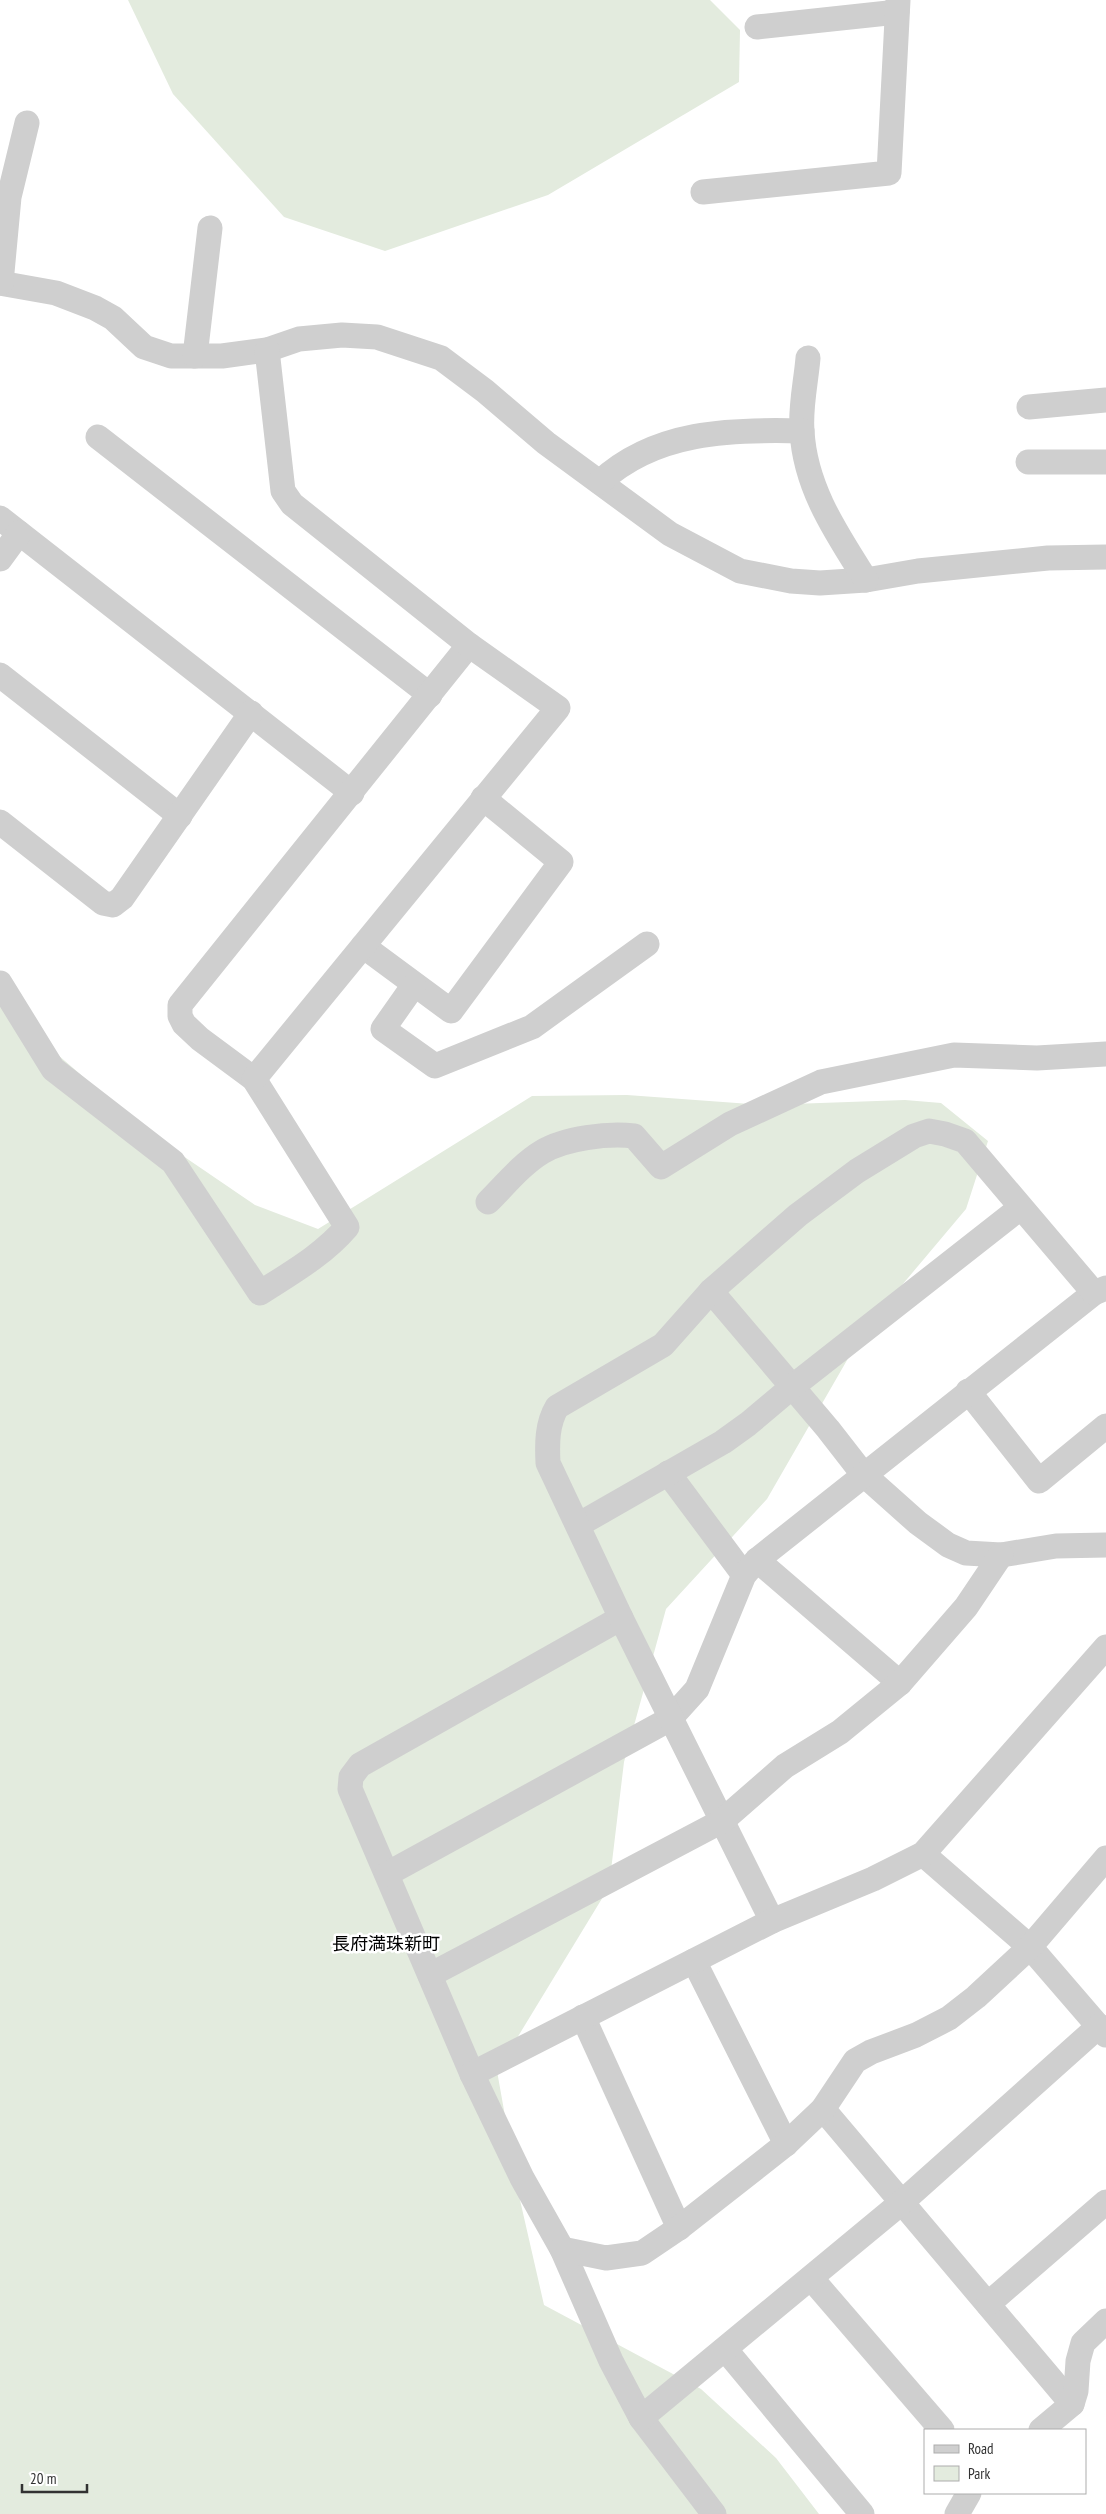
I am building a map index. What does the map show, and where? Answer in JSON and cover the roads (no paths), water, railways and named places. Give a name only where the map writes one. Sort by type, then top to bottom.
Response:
[{"type":"street","points":[[703,192],[889,173],[898,6],[757,27]]},
{"type":"street","points":[[27,123],[9,196],[0,283],[56,294],[95,308],[113,318],[144,347],[171,356],[222,356],[267,350],[299,339],[342,335],[377,337],[441,358],[670,534],[740,571],[791,581],[820,583],[866,580],[918,571],[1048,558],[1106,557]]},
{"type":"street","points":[[195,356],[210,228]]},
{"type":"street","points":[[254,1079],[558,708],[469,645],[292,504],[283,491],[267,350]]},
{"type":"street","points":[[808,358],[802,431],[811,482],[827,516],[866,580]]},
{"type":"street","points":[[1029,406],[1106,400]]},
{"type":"street","points":[[600,482],[625,461],[646,451],[704,435],[744,429],[802,431]]},
{"type":"street","points":[[98,437],[430,695]]},
{"type":"street","points":[[1028,462],[1106,462]]},
{"type":"street","points":[[0,518],[352,793]]},
{"type":"street","points":[[0,559],[19,533]]},
{"type":"street","points":[[0,983],[54,1069],[173,1162],[260,1293],[334,1243],[347,1228],[254,1079],[200,1039],[184,1024],[180,1016],[180,1005],[469,645]]},
{"type":"street","points":[[0,675],[180,816]]},
{"type":"street","points":[[0,822],[103,903],[113,905],[122,898],[251,713]]},
{"type":"street","points":[[363,946],[451,1011],[561,862],[483,798]]},
{"type":"street","points":[[414,985],[383,1029],[436,1066],[532,1027],[647,944]]},
{"type":"street","points":[[488,1202],[543,1151],[573,1141],[615,1134],[634,1136],[661,1167],[730,1124],[821,1082],[954,1055],[1037,1058],[1106,1054]]},
{"type":"street","points":[[387,1874],[670,1719],[697,1689],[751,1567],[863,1474],[1100,1290],[1020,1208],[965,1141],[945,1134],[929,1131],[914,1136],[857,1170],[798,1215],[711,1291],[664,1345],[557,1407],[551,1417],[547,1443],[548,1463],[670,1719],[772,1921]]},
{"type":"street","points":[[578,1525],[724,1442],[1020,1208]]},
{"type":"street","points":[[711,1291],[863,1474],[918,1523],[948,1545],[966,1553],[1001,1555],[1056,1546],[1106,1545]]},
{"type":"street","points":[[968,1391],[1039,1481],[1106,1426]]},
{"type":"street","points":[[668,1473],[751,1567],[900,1683]]},
{"type":"street","points":[[430,1975],[722,1821],[785,1766],[840,1732],[900,1683],[966,1607],[1001,1555]]},
{"type":"street","points":[[621,1618],[360,1765],[350,1778],[350,1790],[472,2074],[522,2178],[562,2249],[611,2361],[641,2418],[714,2514]]},
{"type":"street","points":[[472,2074],[772,1921],[873,1879],[923,1854],[1106,1647]]},
{"type":"street","points":[[641,2418],[901,2203],[1102,2030],[1030,1947],[923,1854]]},
{"type":"street","points":[[562,2249],[606,2258],[642,2253],[679,2228],[786,2144],[823,2109],[856,2061],[871,2052],[916,2035],[949,2018],[976,1998],[1030,1947],[1102,1870]]},
{"type":"street","points":[[694,1961],[786,2144]]},
{"type":"street","points":[[583,2017],[679,2228]]},
{"type":"street","points":[[823,2109],[988,2304],[1041,2370],[1072,2404]]},
{"type":"street","points":[[988,2304],[1104,2208]]},
{"type":"street","points":[[811,2278],[941,2429]]},
{"type":"street","points":[[1043,2429],[1072,2404],[1076,2391],[1078,2361],[1084,2343],[1106,2321]]},
{"type":"street","points":[[725,2349],[862,2514]]},
{"type":"street","points":[[956,2514],[969,2494]]},
{"type":"district","name":"長府満珠新町","points":[[386,1943]]}]
